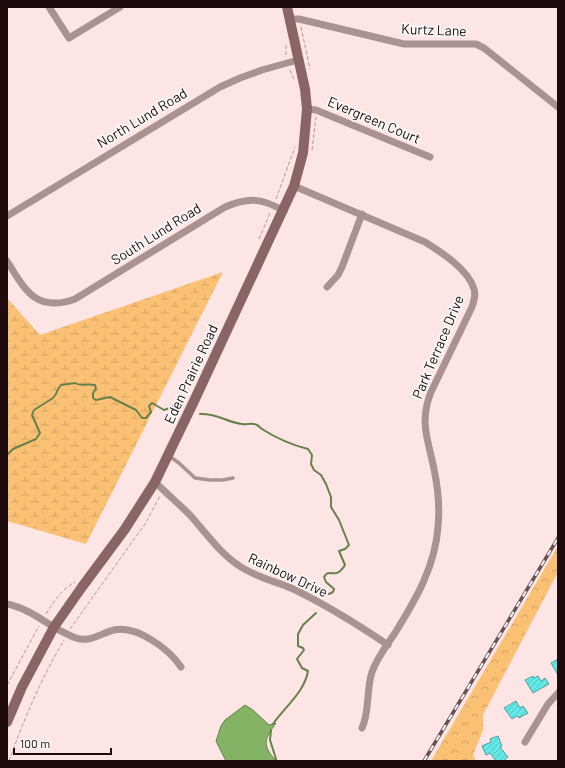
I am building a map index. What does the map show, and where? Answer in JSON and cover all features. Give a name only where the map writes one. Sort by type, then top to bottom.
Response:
[{"type":"main road","name":"Eden Prairie Road","points":[[7,722],[22,687],[54,627],[125,529],[154,482],[284,211],[294,186],[303,153],[307,109],[305,89],[287,7]]},
{"type":"street","points":[[49,7],[69,38],[120,7]]},
{"type":"street","name":"Kurtz Lane","points":[[290,19],[299,19],[404,44],[476,44],[484,48],[558,107]]},
{"type":"street","name":"North Lund Road","points":[[7,216],[220,87],[262,70],[298,60]]},
{"type":"street","name":"Evergreen Court","points":[[307,109],[316,110],[430,157]]},
{"type":"street","name":"Park Terrace Drive","points":[[294,186],[425,242],[441,253],[467,275],[475,290],[472,307],[431,392],[425,414],[424,425],[437,487],[439,508],[435,548],[430,567],[414,604],[378,659],[372,672],[365,721],[362,728]]},
{"type":"street","name":"South Lund Road","points":[[7,261],[29,294],[44,303],[65,303],[75,299],[218,211],[235,203],[246,200],[258,200],[273,205],[284,211]]},
{"type":"street","points":[[327,287],[338,275],[342,267],[362,214]]},
{"type":"street","name":"Rainbow Drive","points":[[154,482],[189,514],[215,544],[238,566],[317,601],[388,645]]},
{"type":"street","points":[[7,604],[26,609],[54,627],[76,638],[92,639],[116,629],[134,632],[142,635],[170,653],[181,667]]},
{"type":"street","points":[[525,742],[548,704],[558,693]]},
{"type":"lane","points":[[168,455],[180,462],[195,478],[210,480],[233,478]]},
{"type":"path","points":[[286,41],[285,52],[287,64],[295,80]]},
{"type":"path","points":[[259,240],[296,144]]},
{"type":"path","points":[[9,761],[21,727],[47,668],[68,633],[145,524],[163,490]]},
{"type":"path","points":[[7,685],[58,594],[78,580]]},
{"type":"green space","points":[[223,272],[86,544],[7,521],[7,298],[40,335]]},
{"type":"green space","points":[[558,546],[558,572],[483,715],[483,730],[473,755],[476,761],[431,761]]},
{"type":"shaded area","points":[[245,705],[253,710],[269,725],[276,723],[269,733],[266,742],[268,750],[276,761],[226,761],[216,741],[221,726],[225,720]]},
{"type":"building","points":[[558,659],[558,675],[551,663]]},
{"type":"building","points":[[533,676],[534,678],[538,676],[541,681],[545,678],[549,684],[533,693],[525,680]]},
{"type":"building","points":[[516,701],[520,708],[523,706],[528,713],[519,718],[517,716],[512,719],[504,708]]},
{"type":"building","points":[[498,736],[502,746],[500,747],[508,757],[503,761],[496,761],[490,753],[486,755],[482,746],[491,742],[490,739]]},
{"type":"waterway","points":[[7,455],[13,449],[36,439],[40,433],[32,415],[34,410],[53,398],[61,385],[75,383],[80,385],[95,385],[96,389],[93,393],[93,398],[96,400],[110,397],[136,410],[142,418],[146,418],[151,412],[149,406],[152,403],[164,410],[176,404]]},
{"type":"waterway","points":[[200,414],[211,415],[236,423],[255,424],[278,438],[308,449],[312,455],[311,464],[314,470],[321,475],[326,484],[331,497],[331,507],[339,520],[349,545],[345,549],[339,551],[345,565],[338,572],[328,573],[324,577],[326,582],[334,589],[333,592],[329,594]]},
{"type":"waterway","points":[[273,724],[294,699],[306,678],[308,671],[302,668],[297,659],[304,650],[298,646],[298,634],[303,625],[316,613]]},
{"type":"waterway","points":[[271,730],[270,740],[276,759],[275,761]]},
{"type":"railway","points":[[424,761],[558,538]]}]
